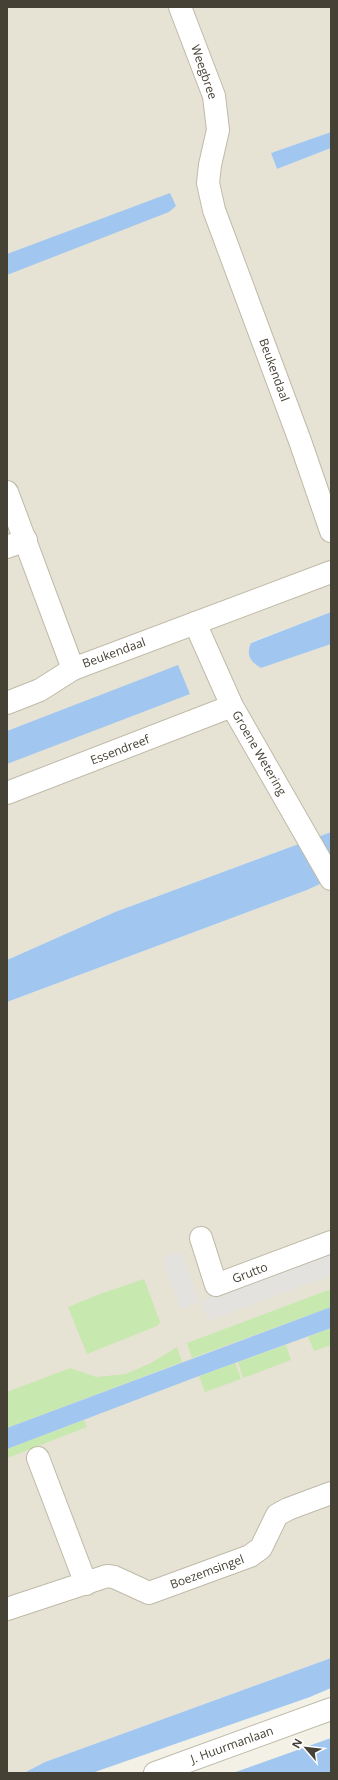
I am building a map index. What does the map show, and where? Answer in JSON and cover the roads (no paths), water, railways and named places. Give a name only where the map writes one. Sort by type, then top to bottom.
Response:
[{"type":"street","name":"Weegbree","points":[[180,7],[214,96],[218,130],[210,165],[208,184],[214,210]]},
{"type":"street","name":"Beukendaal","points":[[214,210],[300,442],[331,531]]},
{"type":"street","name":"Beukendaal","points":[[7,492],[16,543],[73,668],[331,572]]},
{"type":"street","name":"Groene Wetering","points":[[195,623],[232,706],[331,879]]},
{"type":"street","points":[[7,703],[40,690],[73,668]]},
{"type":"street","name":"Essendreef","points":[[7,793],[232,706]]},
{"type":"street","name":"Grutto","points":[[201,1238],[216,1286],[331,1242]]},
{"type":"street","points":[[38,1458],[86,1584]]},
{"type":"street","name":"Boezemsingel","points":[[7,1609],[107,1576],[114,1577],[149,1593],[250,1556],[261,1548],[277,1515],[288,1508],[331,1492]]},
{"type":"street","name":"J. Huurmanlaan","points":[[155,1773],[331,1709]]},
{"type":"water","points":[[331,132],[331,148],[277,169],[271,153]]},
{"type":"water","points":[[170,193],[176,206],[169,212],[7,275],[7,254]]},
{"type":"water","points":[[331,612],[331,644],[261,668],[254,663],[250,657],[249,651],[251,643]]},
{"type":"water","points":[[178,665],[190,694],[7,764],[7,731]]},
{"type":"water","points":[[331,832],[331,879],[307,890],[7,1002],[7,960],[115,912]]},
{"type":"water","points":[[331,1307],[331,1328],[199,1376],[7,1449],[7,1428]]},
{"type":"water","points":[[331,1658],[331,1688],[310,1697],[92,1773],[24,1773],[45,1762]]},
{"type":"water","points":[[331,1738],[331,1773],[233,1773]]}]
